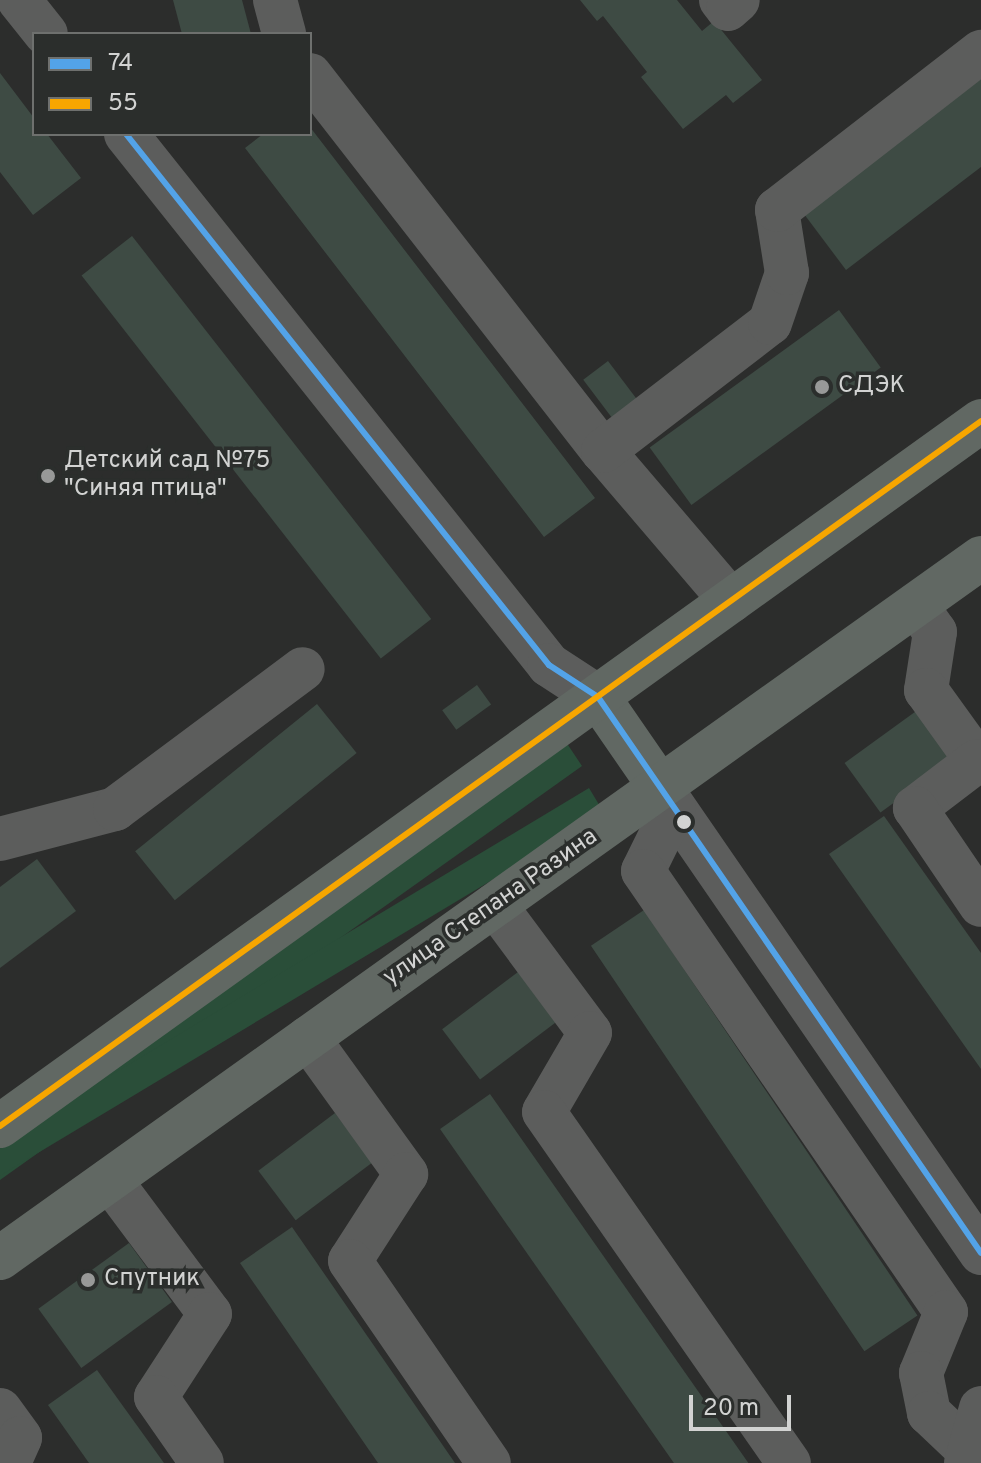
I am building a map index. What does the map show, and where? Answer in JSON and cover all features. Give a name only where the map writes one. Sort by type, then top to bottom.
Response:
[{"type":"main road","points":[[0,1126],[981,421]]},
{"type":"main road","name":"улица Степана Разина","points":[[0,1258],[495,905],[667,798],[981,558]]},
{"type":"main road","points":[[598,697],[667,798]]},
{"type":"street","points":[[19,0],[44,32]]},
{"type":"street","points":[[275,0],[283,32]]},
{"type":"street","points":[[721,0],[728,9],[738,0]]},
{"type":"street","points":[[603,451],[770,323],[787,273],[777,210],[981,52]]},
{"type":"street","points":[[312,78],[603,451],[731,601]]},
{"type":"street","points":[[128,136],[549,665],[598,697]]},
{"type":"street","points":[[916,605],[935,632],[926,690],[977,761],[915,808],[981,905]]},
{"type":"street","points":[[0,839],[115,809],[303,669]]},
{"type":"street","points":[[667,798],[981,1253]]},
{"type":"street","points":[[667,798],[643,871],[946,1312],[921,1373],[929,1413],[967,1457]]},
{"type":"street","points":[[495,905],[590,1033],[544,1112],[789,1463]]},
{"type":"street","points":[[308,1038],[406,1174],[350,1261],[489,1463]]},
{"type":"street","points":[[110,1180],[210,1314],[156,1397],[202,1463]]},
{"type":"street","points":[[967,1457],[981,1408]]},
{"type":"street","points":[[0,1410],[20,1438],[9,1463]]},
{"type":"green space","points":[[566,742],[582,766],[0,1180],[0,1149]]},
{"type":"green space","points":[[589,788],[604,813],[0,1176],[0,1142]]},
{"type":"building","points":[[173,0],[242,0],[250,32],[181,32]]},
{"type":"building","points":[[580,0],[677,0],[702,31],[714,21],[762,80],[733,103],[726,95],[683,129],[641,77],[647,72],[603,16],[597,21]]},
{"type":"building","points":[[0,73],[32,115],[32,136],[49,136],[81,178],[33,215],[0,172]]},
{"type":"building","points":[[981,79],[981,167],[846,270],[804,214]]},
{"type":"building","points":[[312,130],[595,498],[544,537],[245,148],[260,136],[312,136]]},
{"type":"building","points":[[132,236],[431,619],[381,658],[82,275]]},
{"type":"building","points":[[839,310],[881,367],[691,505],[650,448]]},
{"type":"building","points":[[608,361],[640,403],[615,422],[583,380]]},
{"type":"building","points":[[477,685],[491,704],[456,730],[442,710]]},
{"type":"building","points":[[317,704],[357,753],[175,900],[135,851]]},
{"type":"building","points":[[919,709],[955,758],[880,812],[845,763]]},
{"type":"building","points":[[884,816],[981,953],[981,1069],[829,854]]},
{"type":"building","points":[[37,859],[76,911],[0,968],[0,887]]},
{"type":"building","points":[[644,910],[917,1315],[864,1351],[591,946]]},
{"type":"building","points":[[518,972],[556,1022],[480,1079],[442,1029]]},
{"type":"building","points":[[490,1094],[748,1463],[674,1463],[440,1129]]},
{"type":"building","points":[[335,1113],[372,1163],[296,1220],[258,1171]]},
{"type":"building","points":[[292,1227],[455,1463],[378,1463],[240,1263]]},
{"type":"building","points":[[129,1243],[172,1302],[81,1368],[38,1309]]},
{"type":"building","points":[[97,1370],[164,1463],[89,1463],[48,1405]]},
{"type":"transit line","name":"74","points":[[128,136],[549,665],[598,697],[981,1253]]},
{"type":"transit line","name":"55","points":[[0,1126],[981,421]]},
{"type":"place","name":"СДЭК","points":[[822,387]]},
{"type":"place","name":"Детский сад №75 \"Синяя птица\"","points":[[48,476]]},
{"type":"place","name":"Спутник","points":[[88,1280]]}]
